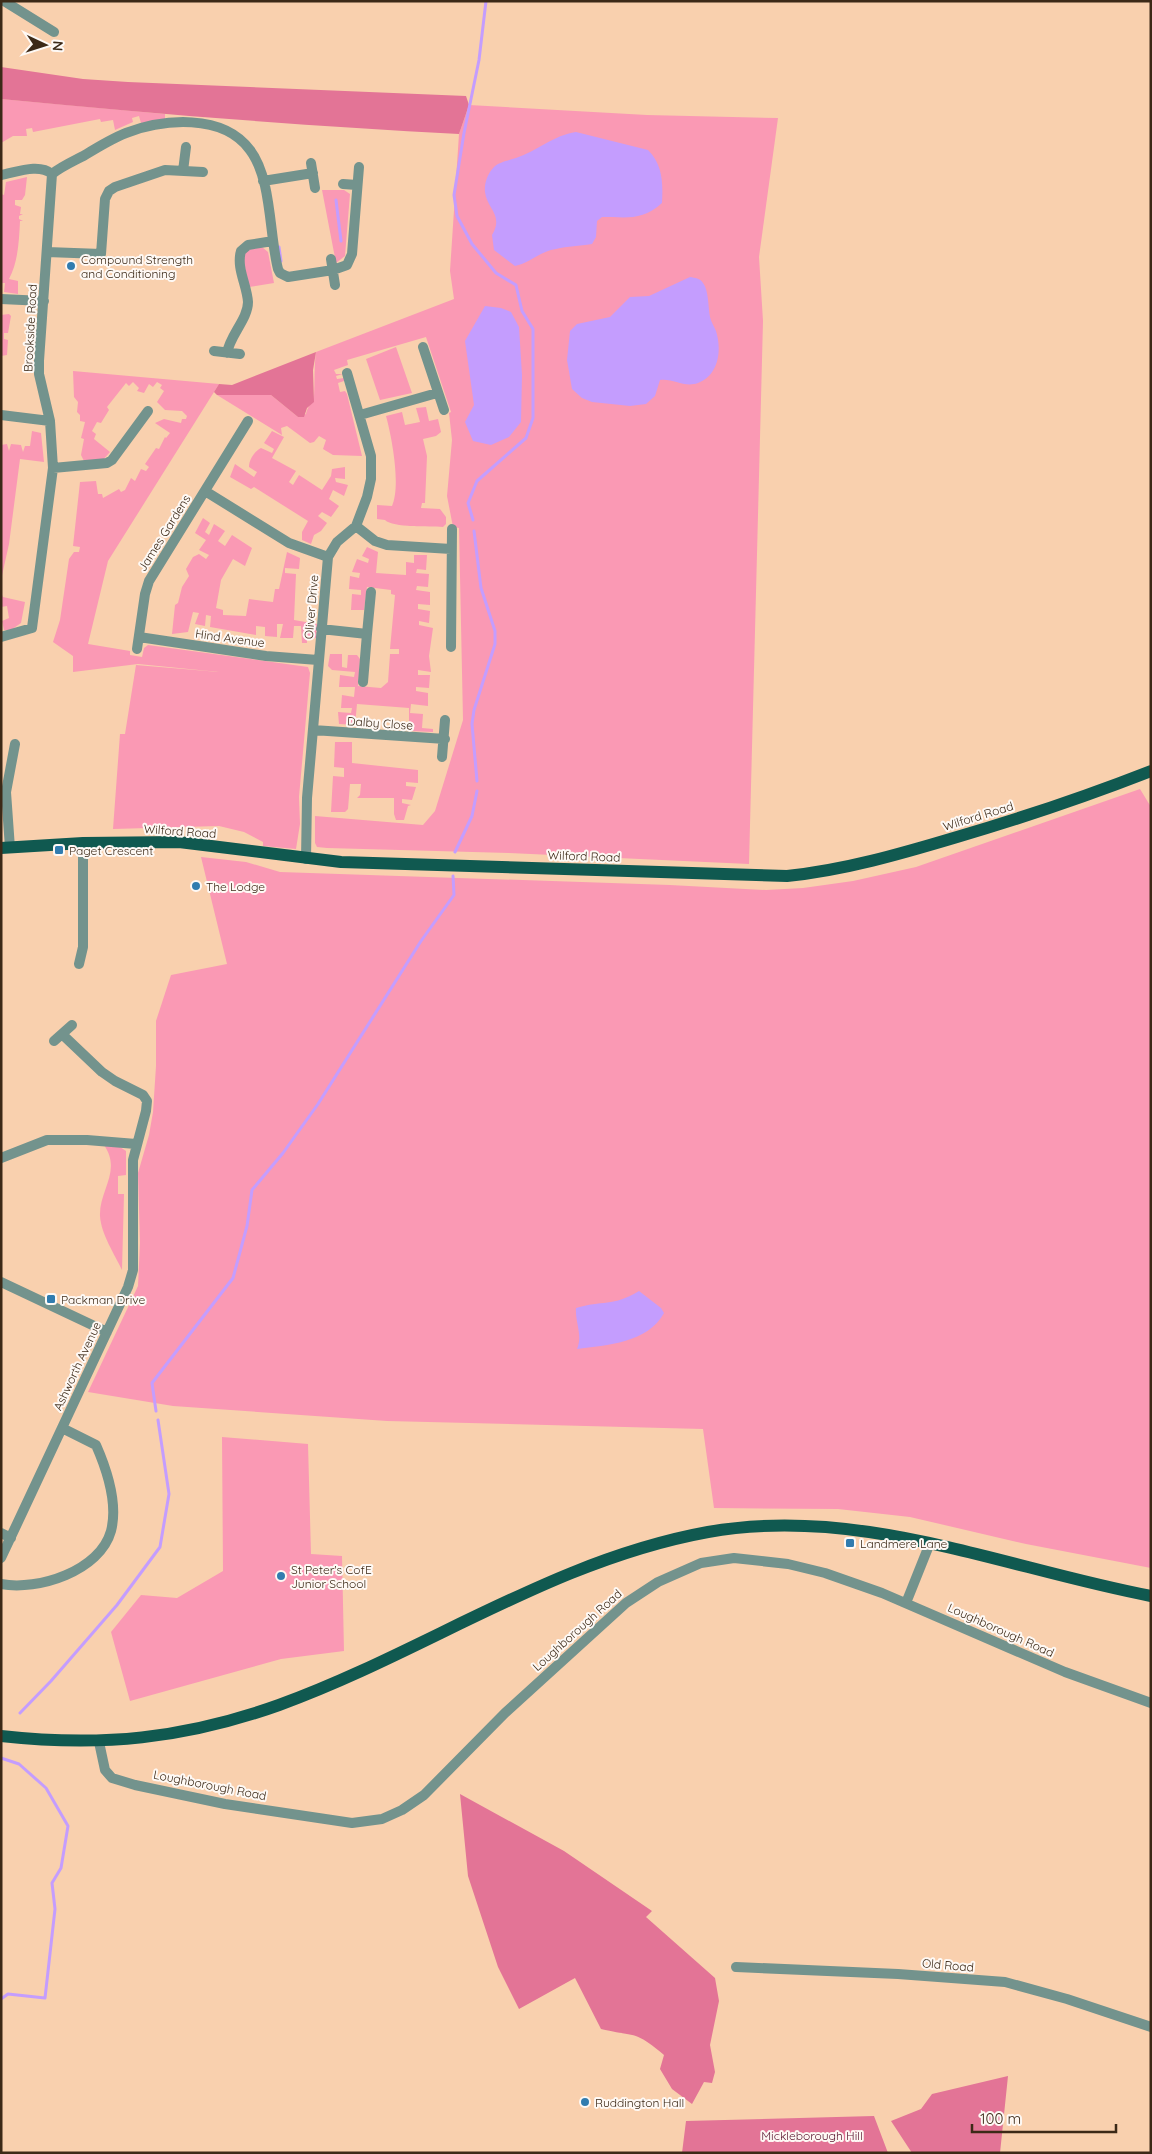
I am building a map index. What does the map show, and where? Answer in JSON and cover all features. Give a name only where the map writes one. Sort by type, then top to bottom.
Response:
[{"type":"main road","name":"Wilford Road","points":[[6,848],[83,843],[187,843],[341,862],[787,876],[854,866],[910,852],[1016,819],[1151,771]]},
{"type":"main road","points":[[1,1736],[66,1742],[99,1742],[161,1736],[201,1728],[279,1705],[368,1668],[530,1589],[588,1564],[669,1540],[719,1531],[788,1525],[861,1530],[930,1543],[1111,1589],[1151,1596]]},
{"type":"street","points":[[4,1],[54,32]]},
{"type":"street","points":[[1,175],[37,168],[47,170],[52,174],[59,168],[125,134],[174,122],[211,125],[232,133],[250,150],[263,181],[278,269],[284,276],[293,276],[344,267],[351,259],[359,167]]},
{"type":"street","points":[[183,171],[186,148]]},
{"type":"street","points":[[263,181],[312,168],[315,188]]},
{"type":"street","points":[[47,252],[101,254],[105,199],[109,191],[124,183],[156,172],[202,172]]},
{"type":"street","name":"Brookside Road","points":[[1,637],[32,628],[53,468],[50,421],[39,374],[52,174]]},
{"type":"street","points":[[343,184],[357,185]]},
{"type":"street","points":[[227,353],[230,341],[248,304],[240,262],[241,251],[248,245],[273,240]]},
{"type":"street","points":[[331,259],[336,285]]},
{"type":"street","points":[[1,299],[44,301]]},
{"type":"street","points":[[423,347],[444,410]]},
{"type":"street","points":[[214,351],[240,354]]},
{"type":"street","points":[[328,557],[337,542],[356,526],[367,497],[371,479],[371,456],[347,373]]},
{"type":"street","points":[[360,415],[437,393]]},
{"type":"street","points":[[53,468],[107,463],[112,460],[148,411]]},
{"type":"street","points":[[1,415],[50,421]]},
{"type":"street","name":"James Gardens","points":[[137,649],[149,581],[248,421]]},
{"type":"street","name":"James Gardens","points":[[206,491],[289,543],[328,557]]},
{"type":"street","points":[[356,526],[375,541],[387,545],[451,549]]},
{"type":"street","points":[[451,647],[452,529]]},
{"type":"street","name":"Oliver Drive","points":[[306,859],[307,798],[328,557]]},
{"type":"street","points":[[364,682],[371,592]]},
{"type":"street","points":[[321,629],[367,634]]},
{"type":"street","name":"Hind Avenue","points":[[139,637],[266,656],[318,660]]},
{"type":"street","points":[[442,757],[445,720]]},
{"type":"street","name":"Dalby Close","points":[[313,730],[444,739]]},
{"type":"street","points":[[6,848],[6,792],[14,744]]},
{"type":"street","points":[[79,964],[83,944],[83,843]]},
{"type":"street","points":[[54,1041],[72,1025]]},
{"type":"street","name":"Ashworth Avenue","points":[[1,1558],[132,1275],[132,1173],[136,1144],[146,1110],[146,1100],[143,1095],[102,1072],[62,1034]]},
{"type":"street","points":[[1,1158],[47,1140],[87,1140],[136,1144]]},
{"type":"street","points":[[1,1282],[106,1332]]},
{"type":"street","points":[[1,1584],[31,1585],[64,1576],[90,1559],[104,1545],[110,1533],[112,1515],[110,1490],[96,1445],[62,1428]]},
{"type":"street","points":[[1,1533],[11,1538]]},
{"type":"street","points":[[906,1603],[930,1543]]},
{"type":"street","name":"Loughborough Road","points":[[99,1742],[103,1762],[112,1778],[135,1785],[225,1804],[352,1823],[371,1822],[382,1819],[402,1810],[424,1795],[505,1714],[626,1602],[658,1582],[701,1563],[734,1558],[788,1564],[825,1573],[906,1603],[1049,1666],[1151,1703]]},
{"type":"street","name":"Old Road","points":[[736,1967],[898,1974],[1005,1982],[1067,1999],[1151,2027]]},
{"type":"shaded area","points":[[1,99],[165,114],[165,119],[141,123],[139,116],[132,118],[133,122],[115,130],[113,120],[101,122],[100,119],[33,132],[32,128],[26,129],[27,136],[13,136],[1,143]]},
{"type":"shaded area","points":[[469,105],[647,115],[778,118],[759,257],[763,321],[749,864],[509,853],[327,848],[317,847],[315,843],[315,816],[423,825],[435,811],[463,720],[459,528],[453,527],[447,496],[452,440],[449,413],[451,412],[426,337],[347,360],[348,365],[334,370],[336,374],[343,374],[336,376],[337,379],[344,378],[344,381],[338,383],[340,392],[345,391],[347,394],[362,456],[333,455],[323,449],[326,440],[319,436],[314,442],[310,443],[287,426],[281,428],[282,435],[217,395],[271,395],[298,417],[306,414],[314,396],[316,352],[454,299],[450,271],[459,134]]},
{"type":"shaded area","points":[[576,132],[648,150],[657,162],[661,175],[662,203],[648,213],[634,217],[602,217],[597,221],[596,237],[592,244],[550,250],[515,266],[494,250],[492,235],[496,217],[486,198],[485,185],[488,175],[499,164],[524,155],[560,136]]},
{"type":"shaded area","points":[[27,177],[25,195],[22,200],[15,200],[15,205],[21,207],[20,214],[23,214],[19,216],[19,219],[23,221],[20,221],[16,259],[9,279],[18,281],[18,294],[4,292],[5,283],[1,283],[1,194],[4,195],[6,182]]},
{"type":"shaded area","points":[[322,190],[344,190],[350,194],[345,256],[336,263]]},
{"type":"shaded area","points":[[262,247],[268,252],[274,283],[249,287],[243,258],[247,249]]},
{"type":"shaded area","points":[[690,277],[697,278],[705,286],[710,317],[718,338],[717,361],[711,374],[698,383],[693,384],[660,380],[655,396],[646,404],[630,406],[592,402],[582,398],[572,389],[567,360],[570,331],[577,324],[610,317],[630,297],[649,296]]},
{"type":"shaded area","points":[[485,306],[501,308],[511,312],[519,327],[522,375],[521,422],[509,437],[491,445],[473,441],[465,422],[474,405],[465,341]]},
{"type":"shaded area","points":[[9,314],[11,316],[8,333],[4,333],[4,339],[8,340],[7,355],[1,356],[1,315]]},
{"type":"shaded area","points":[[396,347],[412,393],[380,400],[366,359]]},
{"type":"shaded area","points":[[73,371],[219,384],[108,561],[88,644],[130,651],[130,655],[142,657],[144,648],[148,645],[308,667],[310,673],[299,797],[300,824],[296,849],[263,846],[263,842],[244,832],[219,826],[113,829],[120,734],[125,734],[136,665],[219,672],[138,664],[73,672],[73,656],[53,642],[60,620],[69,559],[74,552],[79,552],[80,547],[73,546],[80,482],[96,481],[98,494],[102,494],[103,498],[119,489],[121,492],[125,490],[131,478],[135,481],[141,469],[146,471],[149,467],[145,464],[170,433],[155,423],[164,419],[181,423],[182,419],[186,419],[187,416],[182,411],[165,410],[157,402],[164,391],[160,388],[162,385],[157,382],[153,387],[149,384],[144,393],[137,391],[139,388],[133,382],[129,386],[126,383],[107,407],[109,410],[101,423],[97,422],[92,431],[96,434],[94,439],[110,452],[103,460],[84,461],[81,455],[84,439],[81,438],[85,422],[80,421],[80,415],[77,412],[78,402],[74,397]]},
{"type":"shaded area","points":[[426,407],[429,421],[438,419],[441,432],[436,436],[423,439],[427,456],[425,503],[422,503],[421,508],[440,509],[446,517],[446,524],[443,527],[412,526],[389,523],[385,520],[377,519],[377,505],[392,506],[396,487],[393,449],[386,416],[402,412],[405,425],[420,422],[416,408]]},
{"type":"shaded area","points":[[32,431],[41,433],[44,462],[20,459],[9,544],[1,580],[1,445],[7,444],[9,451],[11,444],[21,445],[23,452],[25,446],[30,446]]},
{"type":"shaded area","points":[[272,431],[284,437],[272,458],[296,471],[289,482],[293,485],[299,475],[322,490],[331,476],[332,469],[345,467],[345,479],[335,478],[336,482],[348,485],[344,496],[333,490],[329,499],[339,506],[331,517],[322,512],[318,516],[327,523],[321,531],[314,535],[311,544],[302,540],[302,532],[308,521],[254,487],[251,489],[230,477],[235,464],[254,477],[257,472],[249,467],[251,458],[261,448],[272,453],[274,449],[264,443]]},
{"type":"shaded area","points":[[203,518],[210,523],[205,532],[209,535],[214,524],[225,531],[218,541],[225,546],[232,535],[252,548],[245,566],[233,559],[221,580],[216,608],[223,610],[223,615],[246,616],[249,599],[273,602],[275,589],[279,589],[287,552],[300,558],[299,569],[285,568],[285,573],[296,574],[294,620],[317,624],[316,638],[307,637],[307,643],[302,643],[301,626],[294,626],[293,638],[280,638],[283,624],[277,624],[277,637],[265,636],[265,627],[256,626],[256,635],[210,627],[211,616],[206,615],[205,626],[195,624],[199,613],[193,612],[188,632],[172,634],[175,605],[178,603],[182,587],[189,576],[186,569],[193,557],[199,554],[206,559],[209,555],[199,550],[206,540],[195,533]]},
{"type":"shaded area","points":[[367,547],[378,552],[376,573],[406,575],[406,562],[414,563],[414,555],[427,555],[426,570],[417,569],[416,573],[429,574],[428,587],[417,586],[416,590],[430,592],[430,605],[418,604],[418,609],[430,611],[429,623],[419,621],[419,625],[433,628],[429,656],[431,672],[418,670],[418,675],[430,675],[429,688],[416,687],[416,691],[428,693],[428,706],[411,704],[410,713],[423,714],[422,728],[433,729],[433,732],[409,731],[409,708],[357,704],[355,725],[339,724],[338,712],[351,713],[352,708],[341,708],[342,695],[354,697],[355,687],[339,687],[340,675],[354,677],[355,672],[332,670],[328,666],[330,654],[342,654],[342,667],[347,668],[348,655],[357,655],[360,659],[358,686],[381,688],[388,682],[390,654],[399,654],[399,649],[390,649],[395,595],[391,594],[391,590],[367,587],[364,610],[351,610],[352,594],[361,595],[361,590],[349,589],[350,576],[359,578],[360,573],[352,572],[357,559],[368,563],[369,559],[362,556]]},
{"type":"shaded area","points":[[1,593],[3,597],[25,602],[21,623],[11,630],[4,630],[2,621],[9,618],[7,606],[1,607]]},
{"type":"shaded area","points":[[335,742],[352,742],[352,763],[418,770],[418,783],[406,782],[406,786],[416,787],[412,800],[402,799],[402,803],[411,805],[408,806],[404,820],[396,820],[394,798],[357,798],[360,795],[361,784],[350,784],[348,809],[345,812],[331,812],[333,776],[344,777],[344,768],[334,767]]},
{"type":"shaded area","points":[[1140,789],[1151,807],[1151,1568],[1026,1544],[910,1517],[838,1509],[714,1508],[703,1429],[387,1421],[173,1406],[88,1392],[138,1286],[140,1243],[138,1173],[149,1135],[153,1112],[156,1021],[171,975],[227,964],[201,857],[246,862],[280,872],[766,890],[803,888],[853,881],[916,867]]},
{"type":"shaded area","points":[[104,1145],[120,1147],[126,1151],[126,1175],[118,1176],[118,1194],[124,1194],[122,1270],[101,1223],[101,1207],[111,1163]]},
{"type":"shaded area","points":[[639,1291],[661,1308],[664,1313],[657,1323],[648,1331],[626,1341],[577,1349],[579,1334],[576,1308],[622,1299]]},
{"type":"shaded area","points":[[222,1437],[308,1444],[311,1554],[342,1556],[344,1651],[281,1659],[130,1701],[111,1632],[141,1595],[177,1598],[223,1571]]},
{"type":"green space","points":[[1,67],[83,79],[128,82],[466,96],[469,105],[459,134],[173,115],[1,99]]},
{"type":"green space","points":[[316,352],[313,370],[314,402],[307,408],[304,417],[298,417],[271,395],[217,395],[214,392],[219,384],[232,385]]},
{"type":"green space","points":[[460,1794],[564,1851],[652,1911],[646,1917],[715,1978],[719,2001],[710,2045],[715,2072],[712,2083],[704,2082],[692,2104],[672,2089],[660,2069],[664,2055],[640,2038],[601,2029],[575,1978],[519,2009],[498,1967],[468,1876]]},
{"type":"green space","points":[[1008,2076],[1000,2153],[912,2153],[891,2121],[921,2109],[932,2094]]},
{"type":"green space","name":"Mickleborough Hill","points":[[874,2116],[888,2153],[682,2153],[686,2121]]},
{"type":"waterway","points":[[473,520],[468,503],[477,481],[526,438],[533,418],[533,329],[522,311],[516,285],[496,273],[472,244],[457,216],[454,195],[479,60],[486,1]]},
{"type":"waterway","points":[[336,200],[341,241]]},
{"type":"waterway","points":[[279,247],[281,261]]},
{"type":"waterway","points":[[474,531],[481,588],[495,631],[495,644],[474,710],[472,724],[477,781]]},
{"type":"waterway","points":[[455,852],[472,816],[477,791]]},
{"type":"waterway","points":[[156,1411],[152,1383],[233,1278],[247,1226],[252,1190],[283,1153],[318,1104],[421,941],[454,895],[453,876]]},
{"type":"waterway","points":[[20,1713],[51,1681],[117,1605],[160,1547],[169,1494],[158,1420]]},
{"type":"waterway","points":[[1,1758],[19,1764],[46,1788],[68,1826],[61,1868],[52,1883],[55,1909],[45,1998],[8,1994],[1,1999]]},
{"type":"place","name":"Compound Strength and Conditioning","points":[[71,266]]},
{"type":"place","name":"Paget Crescent","points":[[59,850]]},
{"type":"place","name":"The Lodge","points":[[196,886]]},
{"type":"place","name":"Packman Drive","points":[[51,1299]]},
{"type":"place","name":"Landmere Lane","points":[[850,1543]]},
{"type":"place","name":"St Peter's CofE Junior School","points":[[281,1576]]},
{"type":"place","name":"Ruddington Hall","points":[[585,2102]]}]
